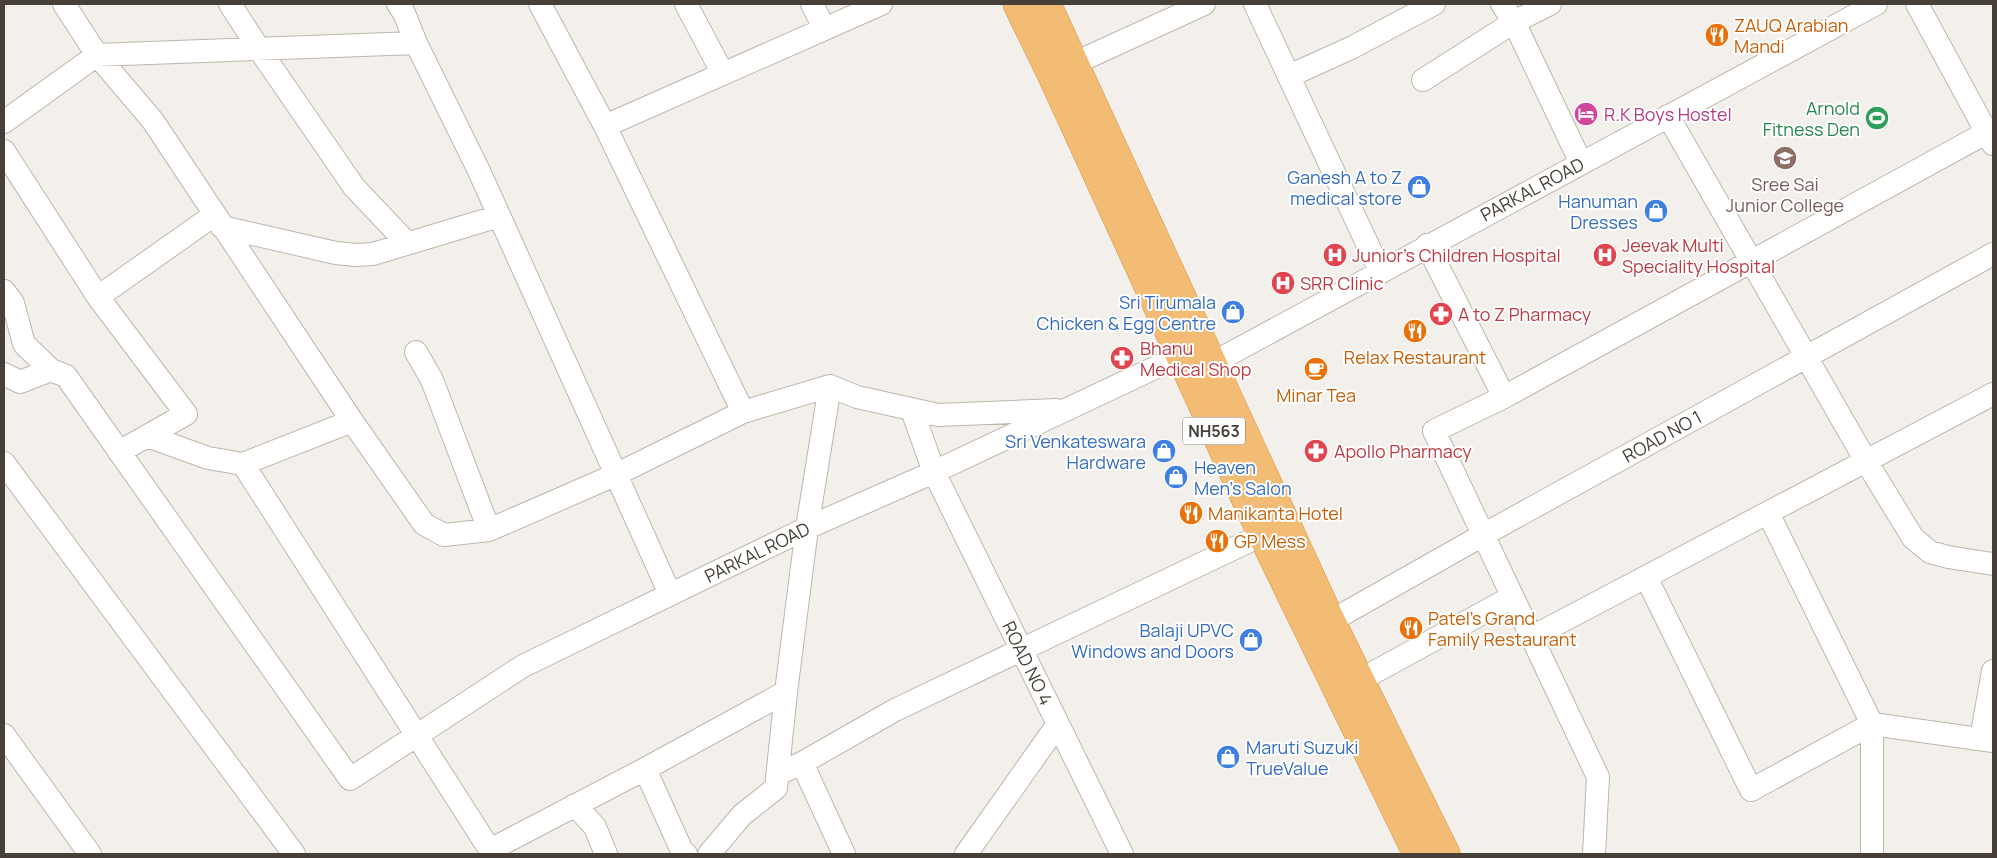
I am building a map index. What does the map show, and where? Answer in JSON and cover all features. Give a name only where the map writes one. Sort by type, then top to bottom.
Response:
[{"type":"highway","name":"NH563","points":[[1016,4],[1193,365],[1332,621],[1446,854]]},
{"type":"highway","name":"NH563","points":[[1047,4],[1075,63],[1193,365],[1262,535],[1418,854]]},
{"type":"street","points":[[64,4],[97,55],[153,121],[352,421],[424,524],[444,535],[489,530],[615,475],[743,412],[830,386],[857,397],[938,416],[1070,409]]},
{"type":"street","points":[[230,4],[258,49],[354,187],[407,243]]},
{"type":"street","points":[[398,4],[404,13],[416,43],[500,216],[670,594]]},
{"type":"street","points":[[540,4],[605,126],[743,412]]},
{"type":"street","points":[[686,4],[723,74]]},
{"type":"street","points":[[812,4],[824,28]]},
{"type":"street","points":[[605,126],[881,4]]},
{"type":"street","points":[[1075,63],[1204,4]]},
{"type":"street","points":[[1255,4],[1380,271]]},
{"type":"street","points":[[1289,76],[1351,48],[1434,4]]},
{"type":"street","points":[[1423,80],[1508,13],[1550,4]]},
{"type":"street","name":"PARKAL ROAD","points":[[119,452],[350,780],[523,666],[807,528],[1070,409],[1193,365],[1380,271],[1876,4]]},
{"type":"street","points":[[1594,854],[1598,777],[1434,431],[1504,397],[1752,262],[1991,136],[1917,4]]},
{"type":"street","points":[[1508,13],[1582,162]]},
{"type":"street","points":[[4,122],[97,55],[416,43]]},
{"type":"street","points":[[1668,116],[1866,461],[1913,538],[1930,552],[1948,557],[1993,564]]},
{"type":"street","points":[[4,151],[98,297],[186,414],[119,452],[66,376],[51,370],[24,344],[13,303],[4,291]]},
{"type":"street","points":[[98,297],[218,221],[336,253],[356,255],[373,254],[500,216]]},
{"type":"street","points":[[1427,245],[1504,397]]},
{"type":"street","name":"ROAD NO 1","points":[[1332,621],[1483,535],[1993,254]]},
{"type":"street","points":[[416,352],[432,380],[489,530]]},
{"type":"street","points":[[4,374],[20,382],[51,370]]},
{"type":"street","points":[[708,854],[742,815],[776,788],[807,528],[830,386]]},
{"type":"street","points":[[1532,637],[1993,394]]},
{"type":"street","name":"ROAD NO 4","points":[[912,410],[934,472],[1122,854]]},
{"type":"street","points":[[147,436],[208,458],[243,464],[352,421]]},
{"type":"street","points":[[4,463],[294,854]]},
{"type":"street","points":[[243,464],[490,850],[645,769],[786,692]]},
{"type":"street","points":[[1768,512],[1872,724],[1872,854]]},
{"type":"street","points":[[778,774],[802,763],[895,710],[1262,535]]},
{"type":"street","points":[[1646,577],[1751,790],[1872,724],[1987,740],[1993,671]]},
{"type":"street","points":[[1360,680],[1512,597]]},
{"type":"street","points":[[966,854],[1058,724]]},
{"type":"street","points":[[4,735],[90,854]]},
{"type":"street","points":[[802,763],[844,854]]},
{"type":"street","points":[[645,769],[681,853]]},
{"type":"street","points":[[575,805],[595,828],[606,854]]},
{"type":"place","name":"ZAUQ Arabian Mandi","points":[[1717,35]]},
{"type":"place","name":"R.K Boys Hostel","points":[[1586,114]]},
{"type":"place","name":"Arnold Fitness Den","points":[[1877,118]]},
{"type":"place","name":"Sree Sai Junior College","points":[[1785,158]]},
{"type":"place","name":"Ganesh A to Z medical store","points":[[1419,187]]},
{"type":"place","name":"Hanuman Dresses","points":[[1656,211]]},
{"type":"place","name":"Junior's Children Hospital","points":[[1335,255]]},
{"type":"place","name":"Jeevak Multi Speciality Hospital","points":[[1605,255]]},
{"type":"place","name":"SRR Clinic","points":[[1283,283]]},
{"type":"place","name":"Sri Tirumala Chicken & Egg Centre","points":[[1233,312]]},
{"type":"place","name":"A to Z Pharmacy","points":[[1441,314]]},
{"type":"place","name":"Relax Restaurant","points":[[1415,331]]},
{"type":"place","name":"Bhanu Medical Shop","points":[[1122,358]]},
{"type":"place","name":"Minar Tea","points":[[1316,369]]},
{"type":"place","name":"Sri Venkateswara Hardware","points":[[1164,451]]},
{"type":"place","name":"Apollo Pharmacy","points":[[1316,451]]},
{"type":"place","name":"Heaven Men's Salon","points":[[1176,477]]},
{"type":"place","name":"Manikanta Hotel","points":[[1191,513]]},
{"type":"place","name":"GP Mess","points":[[1217,541]]},
{"type":"place","name":"Patel's Grand Family Restaurant","points":[[1411,628]]},
{"type":"place","name":"Balaji UPVC Windows and Doors","points":[[1251,640]]},
{"type":"place","name":"Maruti Suzuki TrueValue","points":[[1228,757]]}]
